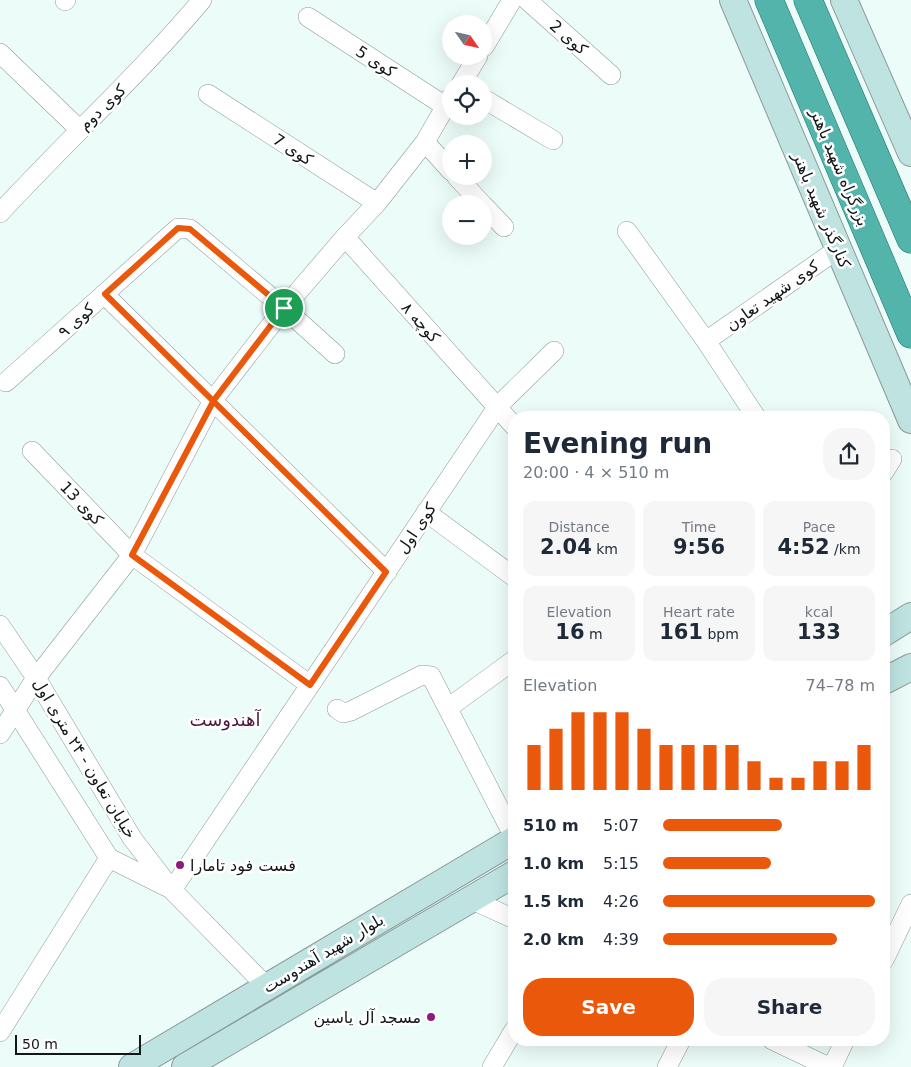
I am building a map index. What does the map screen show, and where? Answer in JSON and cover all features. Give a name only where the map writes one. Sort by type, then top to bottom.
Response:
[{"type":"highway","points":[[808,0],[911,239]]},
{"type":"highway","name":"بزرگراه شهید باهنر","points":[[768,1],[911,334]]},
{"type":"main road","name":"کنارگذر شهید باهنر","points":[[733,0],[911,420]]},
{"type":"main road","points":[[844,0],[911,152]]},
{"type":"main road","points":[[890,628],[911,616]]},
{"type":"main road","points":[[890,677],[911,667]]},
{"type":"main road","name":"بلوار شهید آهندوست","points":[[132,1067],[508,842]]},
{"type":"main road","name":"بلوار شهید آهندوست","points":[[185,1067],[508,877]]},
{"type":"street","name":"کوی دوم","points":[[3,203],[159,51],[202,0]]},
{"type":"street","points":[[492,33],[512,0]]},
{"type":"street","name":"کوی 2","points":[[527,0],[612,75]]},
{"type":"street","name":"کوی 5","points":[[308,17],[442,97]]},
{"type":"street","points":[[0,53],[79,129]]},
{"type":"street","name":"کوی 7","points":[[208,94],[378,203]]},
{"type":"street","points":[[492,104],[552,140]]},
{"type":"street","points":[[0,734],[36,678],[132,555],[214,400],[284,308],[344,237],[378,203],[425,142],[442,112]]},
{"type":"street","points":[[425,142],[442,161]]},
{"type":"street","points":[[464,185],[474,195]]},
{"type":"street","points":[[492,214],[504,227]]},
{"type":"street","name":"کوی ۹","points":[[6,382],[178,228],[190,229],[284,308],[335,354]]},
{"type":"street","points":[[627,231],[706,341],[752,411]]},
{"type":"street","name":"کوچه ۸","points":[[344,237],[508,418]]},
{"type":"street","name":"کوی شهید تعاون","points":[[706,341],[838,249]]},
{"type":"street","points":[[105,294],[386,572]]},
{"type":"street","name":"کوی اول","points":[[172,890],[498,406],[554,351]]},
{"type":"street","name":"کوی 13","points":[[32,451],[132,555],[310,685]]},
{"type":"street","points":[[426,512],[508,573]]},
{"type":"street","name":"خیابان تعاون - ۲۴ متری اول","points":[[0,625],[36,678],[132,838],[172,890],[267,987]]},
{"type":"street","points":[[448,708],[508,664]]},
{"type":"street","points":[[337,709],[343,713],[351,712],[422,675],[431,676],[508,826]]},
{"type":"street","name":"خیابان تعاون - ۲۴ متری اول","points":[[0,686],[109,858],[172,890]]},
{"type":"street","points":[[0,1032],[109,858]]},
{"type":"street","points":[[470,899],[508,916]]},
{"type":"street","points":[[890,948],[911,904]]},
{"type":"street","points":[[492,1067],[508,1040]]},
{"type":"street","points":[[667,1067],[678,1046]]},
{"type":"street","points":[[785,1046],[831,1067],[842,1046]]},
{"type":"place","name":"فست فود تامارا","points":[[180,865]]},
{"type":"place","name":"مسجد آل یاسین","points":[[431,1017]]},
{"type":"district","name":"آهندوست","points":[[225,720]]},
{"type":"route","points":[[284,308],[190,229],[178,228],[105,294],[214,400],[386,572],[310,685],[132,555],[214,400],[284,308]]}]
